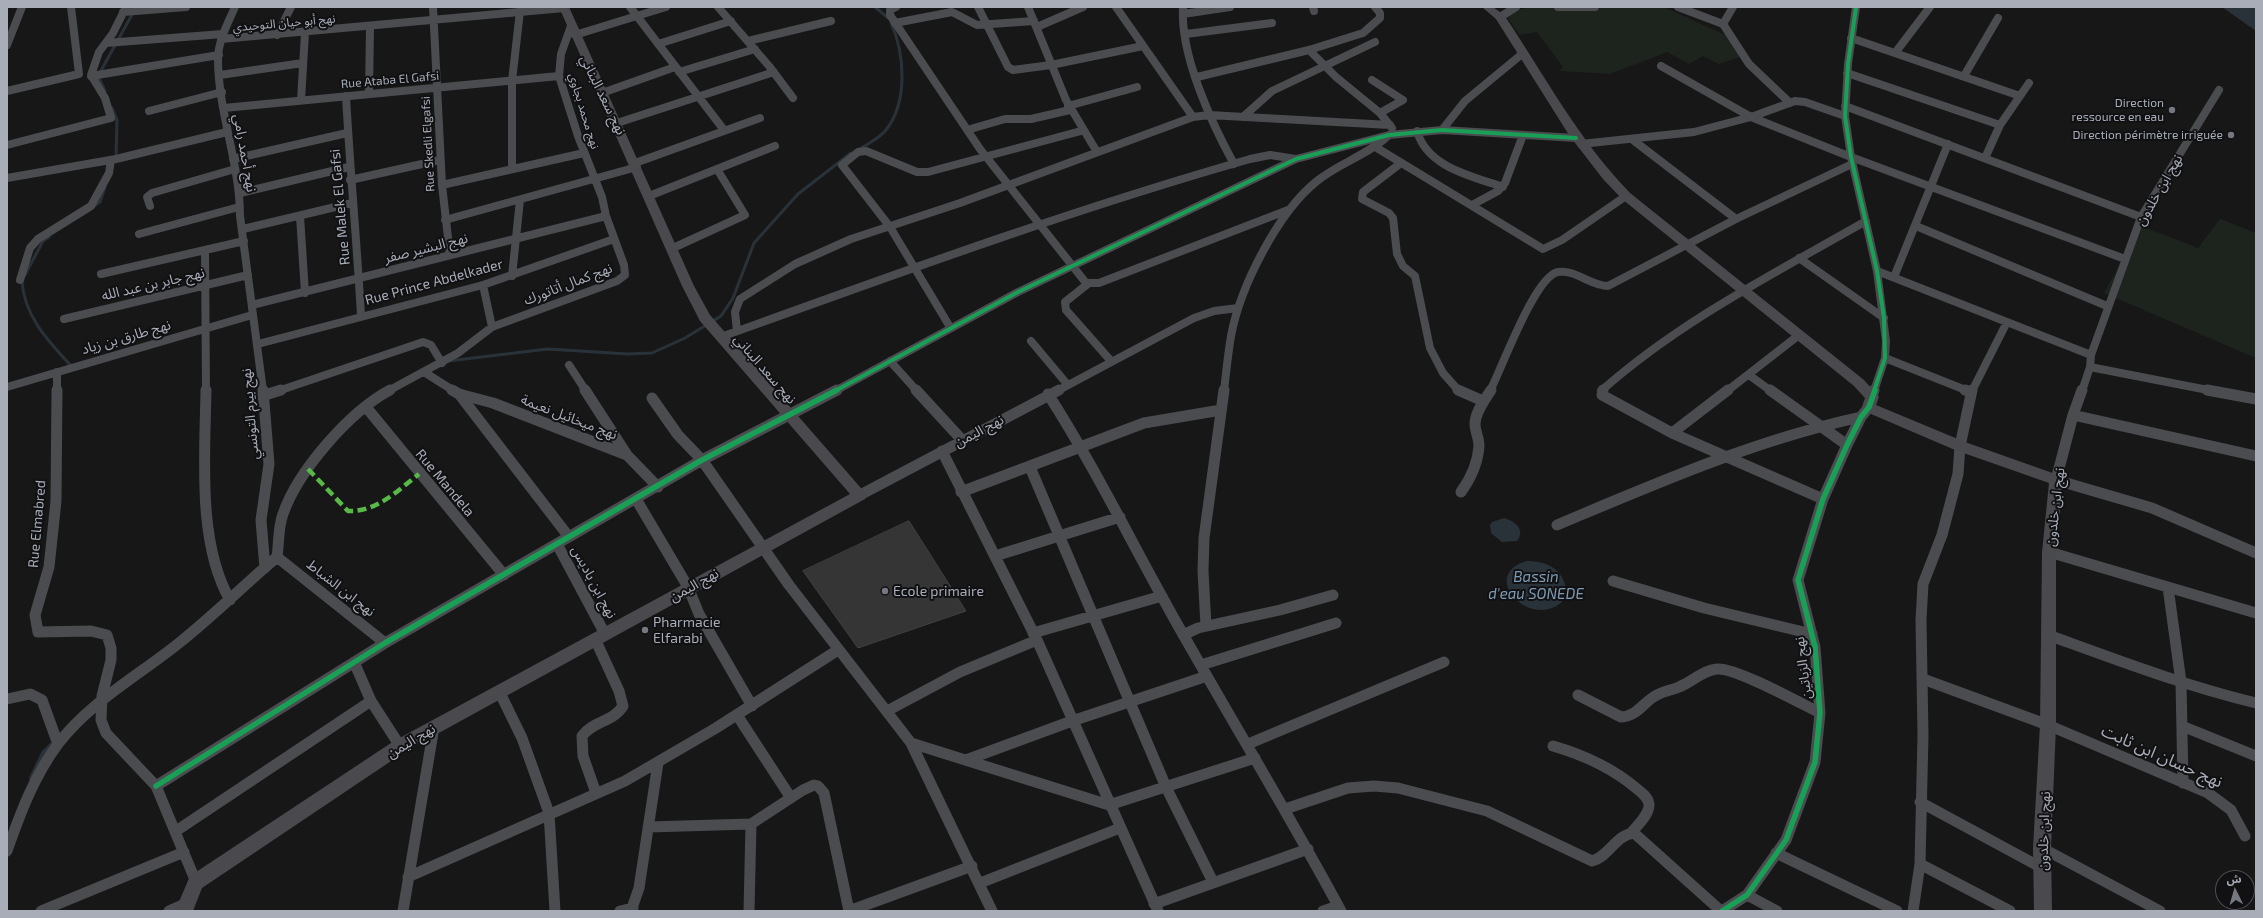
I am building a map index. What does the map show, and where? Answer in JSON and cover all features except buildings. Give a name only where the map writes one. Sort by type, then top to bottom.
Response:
[{"type":"street","points":[[7,44],[22,7]]},
{"type":"street","points":[[7,91],[67,78],[80,73],[70,7]]},
{"type":"street","points":[[7,145],[112,117],[105,98],[91,76],[96,58],[113,33],[124,10],[186,7]]},
{"type":"street","name":"نهج أحمد رامي","points":[[235,7],[222,37],[219,55],[220,75],[227,132],[234,158],[240,193],[239,207],[243,229],[252,310]]},
{"type":"street","points":[[277,35],[291,7]]},
{"type":"street","name":"Rue Skedli Elgafsi","points":[[433,7],[438,88],[440,160],[445,220],[450,255]]},
{"type":"street","points":[[463,16],[464,7]]},
{"type":"street","points":[[630,7],[724,130]]},
{"type":"street","points":[[573,30],[636,16],[666,7]]},
{"type":"street","points":[[718,7],[774,72],[793,98]]},
{"type":"street","points":[[896,7],[890,12],[895,23],[967,130],[1083,280],[1089,283],[1099,283],[1288,210]]},
{"type":"street","points":[[978,7],[986,25],[1010,68],[1017,70],[1051,65],[1143,46]]},
{"type":"street","points":[[1028,7],[1069,108],[1081,131],[1097,152]]},
{"type":"street","points":[[895,23],[952,12],[957,13],[971,24],[1035,24],[1083,7]]},
{"type":"street","points":[[1116,7],[1193,117]]},
{"type":"street","points":[[1230,7],[1183,10],[1186,34],[1209,115],[1234,164]]},
{"type":"street","points":[[1197,77],[1309,50],[1363,33],[1380,18],[1380,13],[1374,7]]},
{"type":"street","points":[[1487,7],[1500,17],[1578,141],[1603,174],[1626,196],[1689,245],[1859,383],[1867,407]]},
{"type":"street","points":[[1500,17],[1502,14],[1516,7]]},
{"type":"street","points":[[1558,7],[1595,7]]},
{"type":"street","points":[[1678,7],[1723,24],[1749,64],[1790,103]]},
{"type":"street","points":[[1723,24],[1733,7]]},
{"type":"street","name":"نهج الزياتين","points":[[1722,911],[1746,895],[1786,840],[1815,762],[1820,713],[1816,647],[1798,580],[1824,499],[1847,445],[1867,407],[1885,358],[1884,318],[1877,271],[1852,161],[1845,116],[1847,73],[1856,7]]},
{"type":"street","points":[[1895,53],[1930,7]]},
{"type":"street","name":"نهج أبو حيان التوحيدي","points":[[106,43],[305,33],[463,16],[564,8]]},
{"type":"street","name":"نهج سعد البناني","points":[[564,8],[705,318],[860,495]]},
{"type":"street","points":[[512,169],[512,81],[520,11]]},
{"type":"street","points":[[1964,76],[1998,18]]},
{"type":"street","points":[[658,44],[731,21]]},
{"type":"street","points":[[748,41],[831,21]]},
{"type":"street","points":[[1186,34],[1272,23]]},
{"type":"street","points":[[369,94],[370,27]]},
{"type":"street","name":"نهج محمد بجاوي","points":[[573,30],[561,54],[559,76],[594,179]]},
{"type":"street","points":[[301,100],[305,33]]},
{"type":"street","points":[[1851,38],[2020,96]]},
{"type":"street","points":[[1243,117],[1272,91],[1326,67],[1375,42]]},
{"type":"street","points":[[602,93],[677,70],[755,49]]},
{"type":"street","points":[[1309,50],[1326,67],[1380,113],[1392,131]]},
{"type":"street","points":[[1442,130],[1465,101],[1522,54]]},
{"type":"street","points":[[91,76],[219,55]]},
{"type":"street","points":[[220,75],[303,63]]},
{"type":"street","points":[[1662,66],[1751,118],[1852,161],[1931,186],[2125,259]]},
{"type":"street","points":[[617,123],[774,72]]},
{"type":"street","points":[[1847,73],[2000,125]]},
{"type":"street","name":"Rue Ataba El Gafsi","points":[[224,108],[559,76]]},
{"type":"street","points":[[1372,80],[1403,100],[1380,113]]},
{"type":"street","points":[[1985,158],[2000,125],[2029,83]]},
{"type":"street","points":[[967,130],[1005,119],[1031,119],[1137,86]]},
{"type":"street","name":"نهج ابن خلدون","points":[[2043,911],[2042,848],[2048,725],[2049,552],[2056,480],[2073,415],[2090,366],[2091,355],[2107,306],[2141,218],[2219,90]]},
{"type":"street","points":[[149,111],[222,92]]},
{"type":"street","name":"Rue Malek El Gafsi","points":[[346,96],[346,132],[352,203],[356,230],[361,316]]},
{"type":"street","points":[[737,331],[735,312],[737,305],[748,293],[817,254],[851,239],[890,227],[1009,185],[1193,117],[1209,115],[1243,117],[1392,131],[1442,130],[1523,135],[1578,141],[1633,140],[1694,132],[1751,118],[1790,103],[1805,102],[1845,116]]},
{"type":"street","points":[[1845,106],[2141,218]]},
{"type":"street","points":[[445,220],[594,179],[636,165],[724,130],[760,118]]},
{"type":"street","points":[[950,327],[890,227],[842,167],[843,164],[854,155],[866,151],[917,172],[922,172],[987,157],[1081,131]]},
{"type":"street","points":[[1206,626],[1203,571],[1204,538],[1231,335],[1238,308],[1268,243],[1288,210],[1315,182],[1334,169],[1377,148],[1392,131]]},
{"type":"street","points":[[156,786],[385,643],[556,544],[658,487],[702,460],[790,415],[950,327],[1072,266],[1296,159],[1392,131]]},
{"type":"street","points":[[1417,131],[1422,146],[1431,155],[1464,172],[1502,187]]},
{"type":"street","points":[[7,178],[111,160],[227,132]]},
{"type":"street","points":[[234,158],[346,132]]},
{"type":"street","points":[[1472,205],[1502,187],[1510,174],[1523,135]]},
{"type":"street","points":[[1633,140],[1736,219]]},
{"type":"street","points":[[1894,277],[1948,144]]},
{"type":"street","points":[[649,196],[775,146]]},
{"type":"street","points":[[1377,148],[1545,249],[1562,240],[1626,196]]},
{"type":"street","points":[[442,185],[584,153]]},
{"type":"street","points":[[718,334],[737,331],[1126,196],[1234,164],[1270,156],[1296,159]]},
{"type":"street","points":[[20,280],[27,255],[38,239],[92,206],[109,173],[111,160]]},
{"type":"street","points":[[350,180],[440,160]]},
{"type":"street","points":[[1461,492],[1472,476],[1476,463],[1479,446],[1475,424],[1477,414],[1497,378],[1531,301],[1554,272],[1566,272],[1597,286],[1608,286],[1689,245],[1736,219],[1852,161]]},
{"type":"street","points":[[1401,163],[1363,192],[1362,198],[1389,212],[1394,218],[1397,254],[1403,266],[1415,276],[1430,348],[1443,373],[1458,392],[1483,402]]},
{"type":"street","points":[[240,193],[349,167]]},
{"type":"street","points":[[150,206],[147,197],[152,193],[235,169]]},
{"type":"street","points":[[672,248],[745,215],[745,212],[717,169]]},
{"type":"street","name":"نهج كمال أتاتورك","points":[[277,557],[282,516],[291,496],[339,429],[366,406],[387,391],[442,363],[458,353],[492,327],[622,279],[626,271],[606,216],[602,197],[594,179]]},
{"type":"street","points":[[512,276],[520,200]]},
{"type":"street","points":[[243,229],[352,203]]},
{"type":"street","points":[[139,234],[239,207]]},
{"type":"street","points":[[300,216],[305,293]]},
{"type":"street","name":"نهج البشير صفر","points":[[252,310],[359,278],[606,216]]},
{"type":"street","points":[[1824,499],[1726,458],[1672,433],[1602,395],[1600,391],[1628,367],[1697,318],[1746,291],[1799,258],[1866,221]]},
{"type":"street","points":[[1916,226],[2107,306]]},
{"type":"street","name":"Rue Prince Abdelkader","points":[[258,344],[483,285],[614,239]]},
{"type":"street","points":[[101,274],[244,241]]},
{"type":"street","points":[[205,251],[207,328],[205,428],[208,538],[212,560],[222,588],[230,600]]},
{"type":"street","points":[[1799,258],[1884,318]]},
{"type":"street","points":[[1877,271],[2091,355]]},
{"type":"street","name":"نهج جابر بن عبد الله","points":[[64,319],[248,275]]},
{"type":"street","points":[[1089,283],[1083,290],[1069,299],[1065,306],[1069,314],[1111,361]]},
{"type":"street","points":[[483,285],[492,327]]},
{"type":"street","name":"نهج اليمن","points":[[196,882],[400,746],[499,691],[600,637],[688,587],[764,548],[1111,361],[1194,318],[1214,311],[1238,308]]},
{"type":"street","name":"نهج طارق بن زياد","points":[[7,387],[207,328],[252,310]]},
{"type":"street","name":"نهج بيرم التونسي","points":[[252,310],[258,344],[269,464],[261,520],[265,568]]},
{"type":"street","points":[[1913,911],[1920,864],[1922,679],[1921,620],[1923,584],[1942,535],[1958,474],[1960,446],[1971,392],[2007,322]]},
{"type":"street","points":[[1672,433],[1799,335]]},
{"type":"street","points":[[1031,341],[1067,384]]},
{"type":"street","points":[[262,396],[423,342],[431,345],[442,363]]},
{"type":"street","points":[[1885,358],[1971,392]]},
{"type":"street","points":[[890,361],[962,440]]},
{"type":"street","points":[[569,365],[627,455]]},
{"type":"street","points":[[2090,366],[2256,399]]},
{"type":"street","name":"Rue Elmabred","points":[[57,372],[56,501],[49,567],[35,615],[36,627],[38,632],[46,633],[92,631],[107,635],[112,650],[111,667],[100,704]]},
{"type":"street","points":[[424,372],[459,394],[569,537]]},
{"type":"street","points":[[1749,375],[1847,445]]},
{"type":"street","name":"نهج ميخائيل نعيمة","points":[[459,394],[493,403],[627,455],[658,487]]},
{"type":"street","points":[[1048,394],[1082,447],[1183,635],[1248,744],[1308,849],[1340,909],[1323,911]]},
{"type":"street","points":[[652,398],[678,435],[702,460],[789,585],[911,743],[972,866],[992,911]]},
{"type":"street","name":"Rue Mandela","points":[[366,406],[419,474],[504,575]]},
{"type":"street","points":[[1557,525],[1701,465],[1726,458],[1867,407],[1960,446],[2056,480],[2152,508],[2256,553]]},
{"type":"street","points":[[961,492],[1165,418],[1220,410]]},
{"type":"street","points":[[2073,415],[2256,456]]},
{"type":"street","points":[[942,451],[961,492],[1035,636],[1156,908],[1213,882],[1308,849]]},
{"type":"street","points":[[1030,467],[1166,787],[1213,882]]},
{"type":"street","points":[[636,499],[688,587],[699,614],[752,706]]},
{"type":"street","points":[[995,556],[1120,517]]},
{"type":"street","name":"نهج ابن باديس","points":[[556,544],[600,637],[623,706],[616,718],[586,730],[582,734],[581,744],[583,757],[596,793]]},
{"type":"street","points":[[2049,552],[2256,613]]},
{"type":"street","points":[[7,851],[28,796],[40,771],[58,744],[100,704],[181,642],[277,557]]},
{"type":"street","name":"نهج ابن الشباط","points":[[277,557],[385,643]]},
{"type":"street","points":[[1613,581],[1704,608],[1812,634]]},
{"type":"street","points":[[2168,587],[2181,682],[2183,783]]},
{"type":"street","points":[[1183,635],[1206,626],[1280,610],[1333,595]]},
{"type":"street","points":[[887,711],[960,672],[1035,636],[1162,596]]},
{"type":"street","points":[[966,760],[1072,720],[1130,701],[1204,671],[1336,623]]},
{"type":"street","points":[[2048,635],[2181,682],[2222,695],[2256,703]]},
{"type":"street","points":[[408,876],[596,793],[658,763],[752,706],[838,650]]},
{"type":"street","points":[[354,662],[370,701],[400,746]]},
{"type":"street","points":[[1248,744],[1444,662]]},
{"type":"street","points":[[1578,695],[1621,717],[1627,718],[1633,715],[1656,695],[1680,687],[1708,670],[1721,668],[1735,672],[1820,713]]},
{"type":"street","name":"نهج حسان ابن ثابت","points":[[1922,679],[2048,725],[2208,794],[2228,806],[2238,817],[2245,836]]},
{"type":"street","points":[[499,691],[522,738],[549,813],[556,911]]},
{"type":"street","points":[[7,699],[30,694],[38,695],[42,700],[58,744]]},
{"type":"street","points":[[176,831],[370,701]]},
{"type":"street","points":[[100,704],[99,719],[106,733],[156,786],[196,882],[186,907],[169,911]]},
{"type":"street","points":[[737,715],[791,798]]},
{"type":"street","points":[[2182,726],[2256,756]]},
{"type":"street","points":[[399,910],[408,876],[434,727]]},
{"type":"street","points":[[911,743],[1109,805],[1255,758]]},
{"type":"street","points":[[1285,809],[1348,788],[1374,786],[1398,788],[1487,811],[1592,860],[1598,859],[1622,837],[1631,833],[1648,810],[1648,803],[1642,793],[1607,765],[1553,746]]},
{"type":"street","points":[[628,910],[638,888],[658,763]]},
{"type":"street","points":[[648,827],[751,824],[809,786],[819,785],[822,788],[849,911],[972,866]]},
{"type":"street","points":[[1920,802],[2042,868]]},
{"type":"street","points":[[749,911],[751,824]]},
{"type":"street","points":[[980,883],[1120,828]]},
{"type":"street","points":[[1631,833],[1639,836],[1722,911]]},
{"type":"street","points":[[2042,848],[2160,911]]},
{"type":"street","points":[[41,911],[184,852]]},
{"type":"street","points":[[1776,853],[1897,911]]},
{"type":"street","points":[[1920,864],[2010,911]]},
{"type":"street","points":[[1746,895],[1777,911]]},
{"type":"shaded area","points":[[1543,7],[1584,11],[1610,7],[1664,7],[1725,35],[1740,57],[1719,64],[1703,56],[1689,64],[1667,52],[1610,74],[1560,71],[1563,67],[1537,32],[1520,35],[1507,17],[1514,11]]},
{"type":"shaded area","points":[[2220,219],[2256,233],[2256,358],[2104,293],[2141,226],[2198,248]]},
{"type":"water","points":[[2222,7],[2256,7],[2256,31]]},
{"type":"water","name":"Bassin d'eau SONEDE","points":[[1504,518],[1512,521],[1518,526],[1520,533],[1517,541],[1502,542],[1491,533],[1490,525],[1492,522]]},
{"type":"water","name":"Bassin d'eau SONEDE","points":[[1527,561],[1545,564],[1555,569],[1560,574],[1566,591],[1565,596],[1558,605],[1552,608],[1540,610],[1528,607],[1518,602],[1511,594],[1507,584],[1508,575],[1514,567]]},
{"type":"waterway","points":[[875,7],[888,18]]},
{"type":"waterway","points":[[105,91],[98,76],[134,11]]},
{"type":"waterway","points":[[858,150],[876,139],[886,130],[893,119],[898,106],[902,78],[901,63],[896,35],[891,23]]},
{"type":"waterway","points":[[112,108],[117,120],[116,158]]},
{"type":"waterway","points":[[448,361],[548,349],[628,354],[652,353],[685,338],[721,316],[733,298],[754,243],[798,194],[851,153]]},
{"type":"waterway","points":[[94,206],[100,202],[105,187]]},
{"type":"waterway","points":[[25,275],[43,241],[49,237]]},
{"type":"waterway","points":[[22,281],[24,294],[33,318],[47,339],[73,368]]},
{"type":"waterway","points":[[31,778],[43,753],[52,744]]},
{"type":"marked path","points":[[308,469],[348,511],[368,509],[377,505],[386,500],[419,474]]},
{"type":"cycle path","points":[[1722,911],[1747,895],[1786,840],[1815,762],[1820,713],[1815,647],[1798,580],[1823,499],[1847,445],[1861,417],[1869,407],[1885,358],[1884,318],[1877,271],[1851,157],[1845,116],[1848,64],[1856,7]]},
{"type":"cycle path","points":[[156,786],[385,643],[702,460],[790,415],[1018,292],[1296,159],[1389,135],[1442,130],[1576,138]]},
{"type":"place","name":"Direction ressource en eau","points":[[2172,110]]},
{"type":"place","name":"Direction périmètre irriguée","points":[[2231,135]]},
{"type":"place","name":"Ecole primaire","points":[[885,591]]},
{"type":"place","name":"Pharmacie Elfarabi","points":[[645,630]]}]
